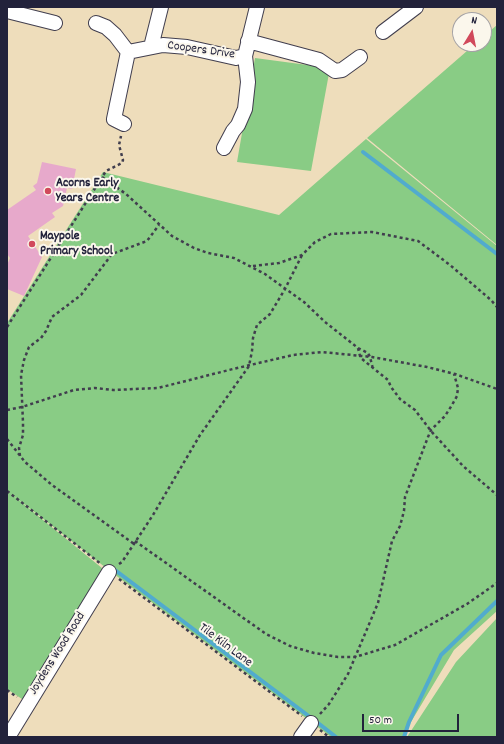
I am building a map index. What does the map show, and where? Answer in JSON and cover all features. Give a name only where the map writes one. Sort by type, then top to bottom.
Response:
[{"type":"street","points":[[151,47],[161,7]]},
{"type":"street","name":"Coopers Drive","points":[[128,52],[163,45],[187,48],[236,58],[245,56],[257,7]]},
{"type":"street","points":[[383,32],[416,7]]},
{"type":"street","points":[[7,11],[56,23]]},
{"type":"street","points":[[96,23],[106,27],[115,35],[128,52],[114,118],[124,124]]},
{"type":"street","points":[[248,41],[319,60],[335,71],[342,70],[360,57]]},
{"type":"street","points":[[224,148],[238,125],[245,109],[248,82],[245,56]]},
{"type":"street","name":"Joydens Wood Road","points":[[8,737],[109,571]]},
{"type":"street","points":[[301,737],[311,723]]},
{"type":"path","points":[[7,327],[106,171],[122,163],[123,160],[119,145],[124,124]]},
{"type":"path","points":[[102,177],[146,210],[172,236],[194,248],[208,253],[234,258],[252,266],[304,302],[325,322],[358,348],[368,353],[373,369]]},
{"type":"path","points":[[20,456],[19,448],[23,429],[21,375],[28,348],[41,338],[52,317],[81,295],[112,254],[147,241],[159,224]]},
{"type":"path","points":[[252,266],[279,263],[302,254],[315,242],[331,234],[372,232],[418,241],[491,300],[497,307]]},
{"type":"path","points":[[109,571],[122,562],[135,543],[200,435],[249,366],[253,338],[257,325],[270,314],[285,289],[302,254]]},
{"type":"path","points":[[358,348],[360,356],[373,369],[388,380],[391,387],[400,399],[415,410],[463,466],[497,495]]},
{"type":"path","points":[[7,410],[22,407],[74,390],[95,388],[113,390],[158,388],[293,355],[322,352],[370,357],[427,367],[497,388]]},
{"type":"path","points":[[311,723],[329,704],[348,674],[356,657],[378,603],[392,541],[400,526],[405,497],[431,430],[445,416],[457,396],[458,388],[454,374]]},
{"type":"path","points":[[7,439],[25,462],[52,486],[266,634],[290,646],[314,654],[338,657],[356,657],[395,645],[467,604],[497,582]]},
{"type":"path","name":"Tile Kiln Lane","points":[[7,491],[109,571],[329,737]]},
{"type":"green space","points":[[497,25],[497,245],[367,138],[466,52],[492,52],[492,29]]},
{"type":"green space","points":[[255,58],[330,68],[311,171],[237,162]]},
{"type":"green space","points":[[366,139],[497,246],[497,611],[454,650],[402,737],[331,737],[110,571],[10,493],[108,573],[28,703],[7,689],[7,323],[103,172],[279,215]]},
{"type":"green space","points":[[497,618],[497,737],[407,737],[456,662]]},
{"type":"building","points":[[42,162],[76,169],[72,189],[67,188],[63,206],[52,213],[55,217],[28,236],[42,257],[24,296],[7,289],[7,265],[10,258],[7,254],[7,210],[36,190],[33,186],[37,183]]},
{"type":"waterway","points":[[363,152],[497,254]]},
{"type":"waterway","points":[[115,570],[310,717]]},
{"type":"waterway","points":[[404,737],[409,722],[441,655],[497,601]]},
{"type":"waterway","points":[[318,723],[336,737]]},
{"type":"place","name":"Acorns Early Years Centre","points":[[48,191]]},
{"type":"place","name":"Maypole Primary School","points":[[32,244]]}]
